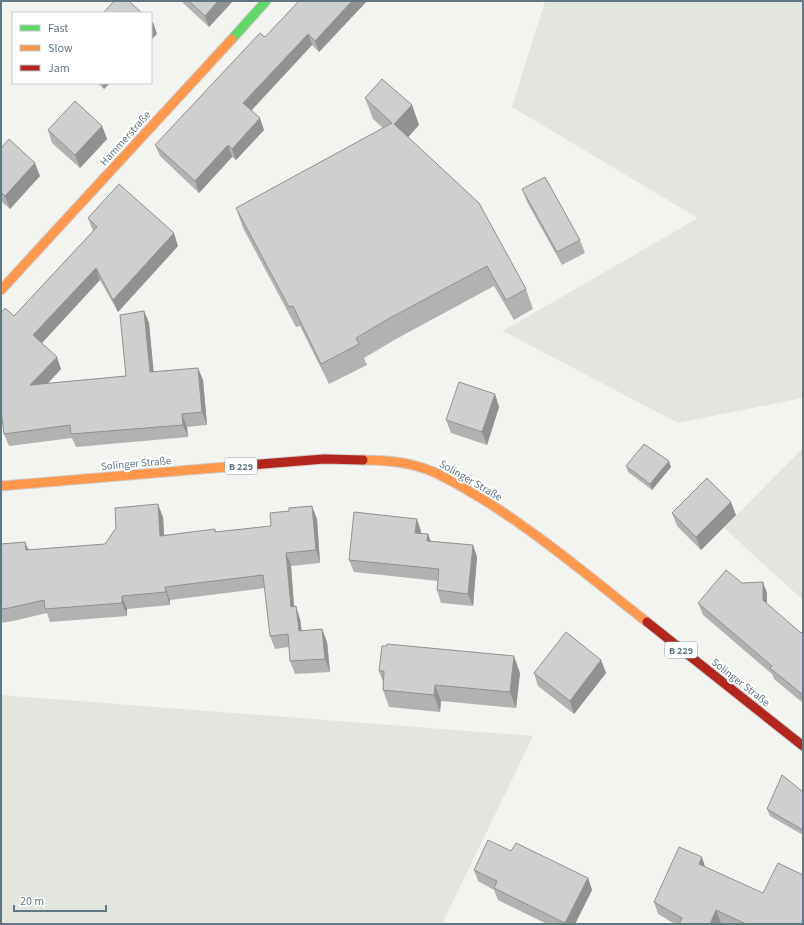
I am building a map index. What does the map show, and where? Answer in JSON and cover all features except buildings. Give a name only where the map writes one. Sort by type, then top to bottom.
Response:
[{"type":"main road","name":"Hammerstraße","points":[[1,290],[266,1]]},
{"type":"main road","name":"Solinger Straße","points":[[1,486],[324,459],[378,460],[403,463],[431,471],[474,494],[513,519],[560,554],[803,746]]},
{"type":"shaded area","points":[[545,1],[803,1],[803,398],[678,423],[503,331],[698,218],[512,107]]},
{"type":"shaded area","points":[[803,448],[803,600],[724,528]]},
{"type":"shaded area","points":[[1,695],[533,736],[442,924],[1,924]]},
{"type":"traffic: fast","points":[[232,39],[266,1]]},
{"type":"traffic: slow","points":[[1,290],[232,39]]},
{"type":"traffic: slow","points":[[363,460],[389,461],[415,465],[447,478],[492,505],[532,532],[647,622]]},
{"type":"traffic: slow","points":[[1,486],[237,466]]},
{"type":"traffic: jam","points":[[237,466],[324,459],[363,460]]},
{"type":"traffic: jam","points":[[647,622],[803,746]]}]
